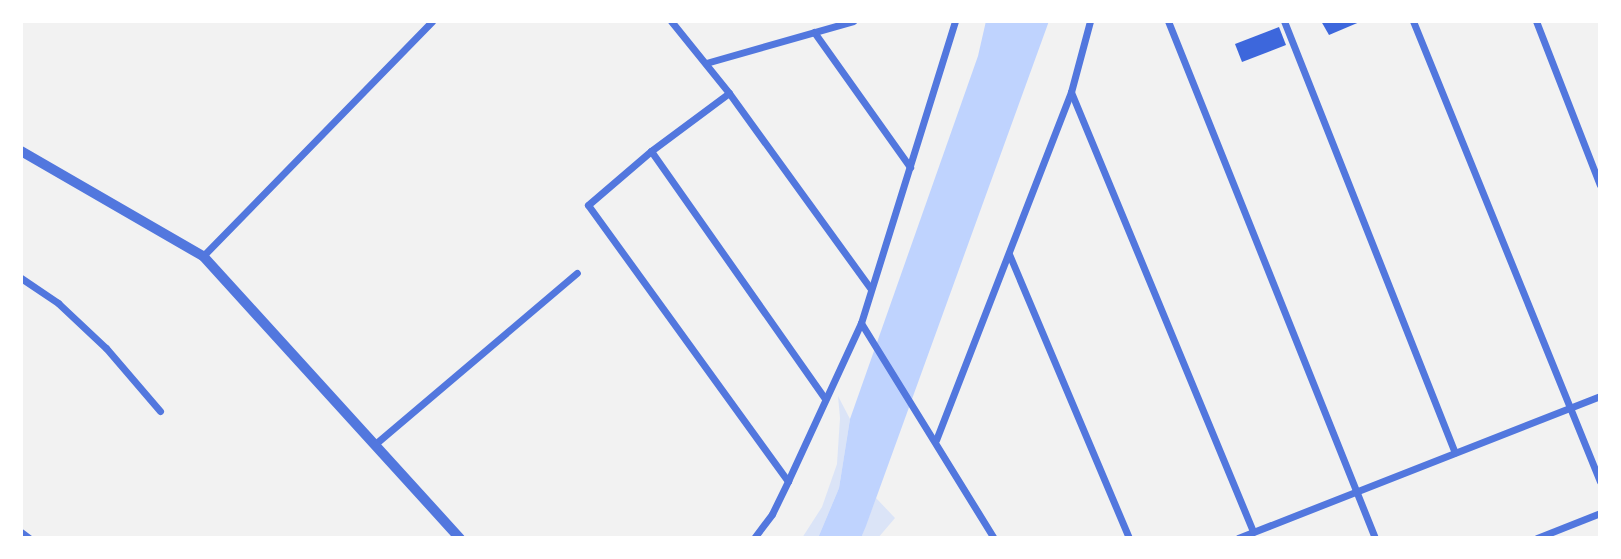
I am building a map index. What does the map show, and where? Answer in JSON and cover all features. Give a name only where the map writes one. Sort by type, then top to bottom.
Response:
[{"type":"street","points":[[203,256],[432,21]]},
{"type":"street","points":[[671,21],[706,62],[870,289]]},
{"type":"street","points":[[706,62],[853,21]]},
{"type":"street","points":[[754,538],[772,514],[861,323],[955,21]]},
{"type":"street","points":[[936,440],[1071,92],[1090,21]]},
{"type":"street","points":[[1168,21],[1375,538]]},
{"type":"street","points":[[1284,21],[1455,452]]},
{"type":"street","points":[[1413,21],[1600,482]]},
{"type":"street","points":[[1536,21],[1600,185]]},
{"type":"street","points":[[814,32],[911,167]]},
{"type":"street","points":[[1071,92],[1253,532]]},
{"type":"street","points":[[729,93],[590,201],[588,209],[788,481]]},
{"type":"street","points":[[21,151],[203,256],[460,538]]},
{"type":"street","points":[[651,151],[825,399]]},
{"type":"street","points":[[1009,253],[1129,538]]},
{"type":"street","points":[[374,445],[577,272]]},
{"type":"street","points":[[21,278],[58,303],[106,348],[160,411]]},
{"type":"street","points":[[861,323],[936,440],[994,538]]},
{"type":"street","points":[[1238,538],[1600,396]]},
{"type":"street","points":[[1537,538],[1600,513]]},
{"type":"street","points":[[21,532],[29,538]]},
{"type":"shaded area","points":[[838,396],[850,419],[839,488],[818,538],[802,538],[822,507],[837,464],[840,418]]},
{"type":"shaded area","points":[[876,498],[895,518],[878,538],[861,538]]},
{"type":"water","points":[[986,21],[1049,21],[861,538],[818,538],[839,488],[850,419],[978,56]]},
{"type":"building","points":[[1321,21],[1362,21],[1329,35]]},
{"type":"building","points":[[1279,27],[1286,45],[1242,62],[1235,44]]}]
